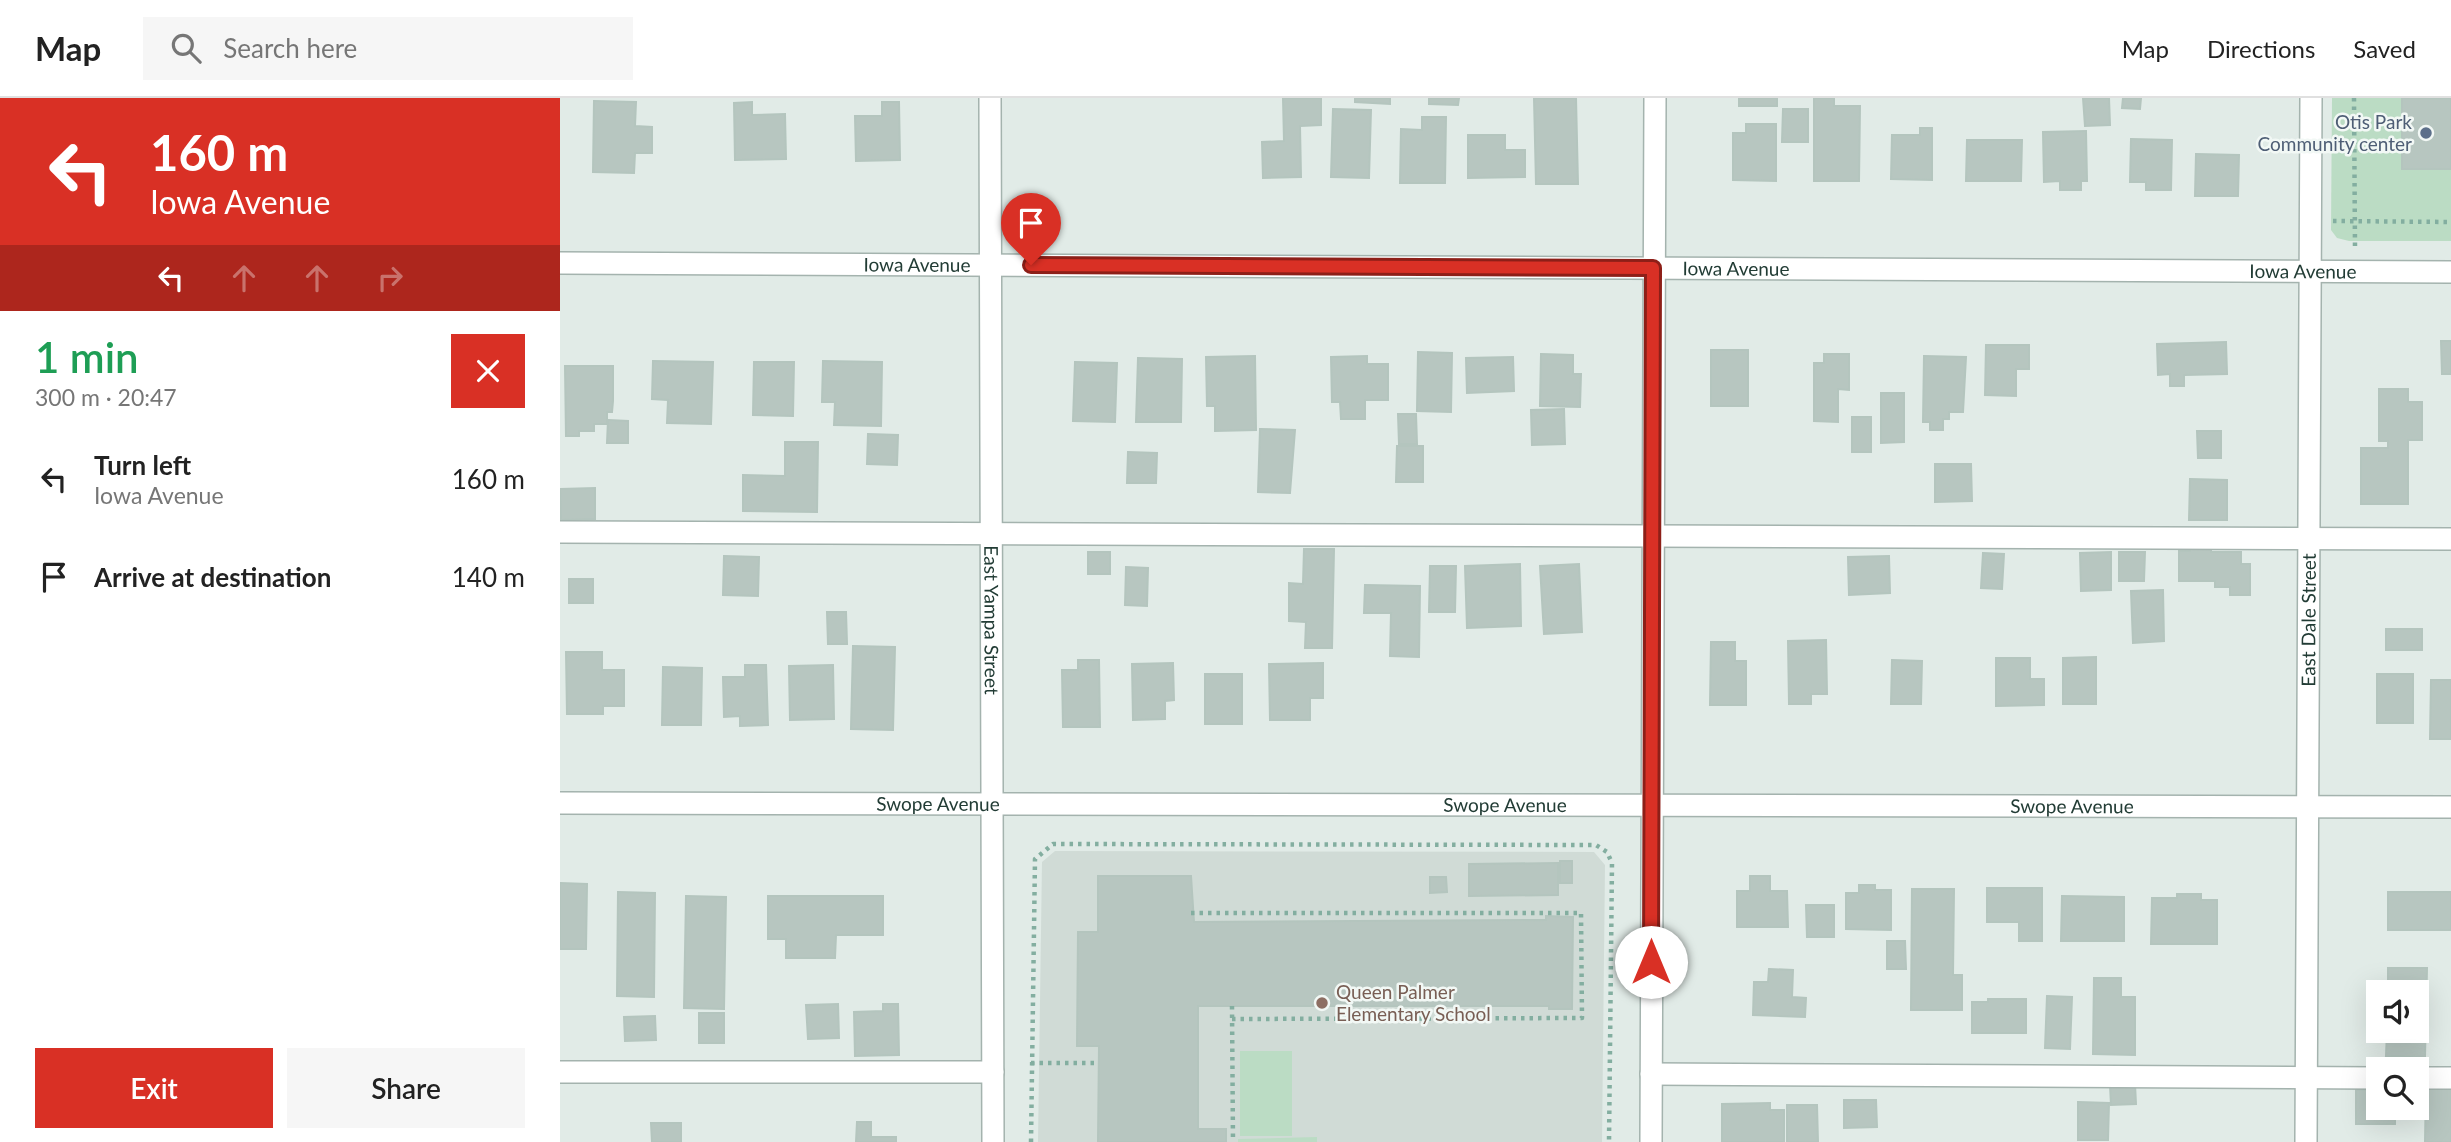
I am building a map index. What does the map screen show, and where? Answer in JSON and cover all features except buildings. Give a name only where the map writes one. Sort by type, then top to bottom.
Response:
[{"type":"street","name":"East Yampa Street","points":[[990,98],[993,1142]]},
{"type":"street","points":[[1651,1142],[1655,98]]},
{"type":"street","name":"East Dale Street","points":[[2306,1142],[2311,98]]},
{"type":"street","name":"Iowa Avenue","points":[[560,263],[2451,272]]},
{"type":"street","points":[[560,532],[2451,539]]},
{"type":"street","name":"Swope Avenue","points":[[560,803],[2451,807]]},
{"type":"street","points":[[560,1072],[993,1072]]},
{"type":"street","points":[[1651,1074],[2366,1078]]},
{"type":"street","points":[[2429,1078],[2451,1078]]},
{"type":"path","points":[[2354,98],[2356,271]]},
{"type":"path","points":[[2312,221],[2451,222]]},
{"type":"path","points":[[1031,1142],[1035,859],[1053,844],[1597,845],[1607,852],[1612,863],[1609,1142]]},
{"type":"path","points":[[1191,914],[1581,913],[1582,1017],[1232,1019]]},
{"type":"path","points":[[1232,1006],[1233,1142]]},
{"type":"path","points":[[1031,1063],[1099,1063]]},
{"type":"shaded area","name":"Queen Palmer Elementary School","points":[[1055,851],[1594,852],[1605,865],[1602,1142],[1038,1142],[1042,862]]},
{"type":"green space","points":[[2332,98],[2451,98],[2451,241],[2349,241],[2337,238],[2331,230]]},
{"type":"green space","points":[[1240,1051],[1292,1051],[1292,1136],[1240,1136]]},
{"type":"green space","points":[[1317,1137],[1317,1142],[1238,1142],[1238,1139]]},
{"type":"place","name":"Otis Park Community center","points":[[2426,133]]},
{"type":"place","name":"Queen Palmer Elementary School","points":[[1322,1003]]},
{"type":"route","points":[[1031,265],[1653,268],[1651,962]]}]
